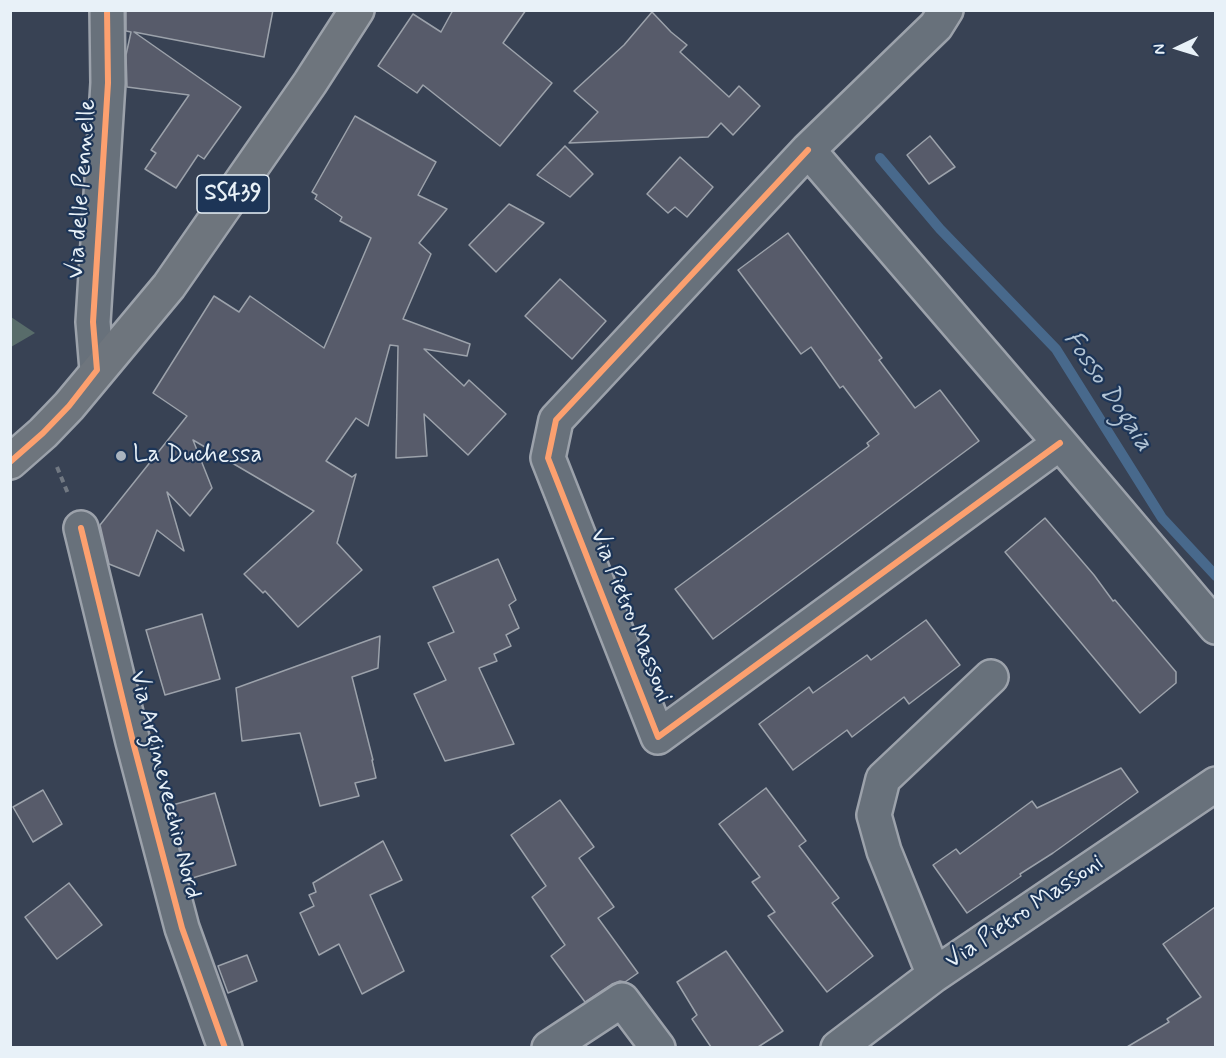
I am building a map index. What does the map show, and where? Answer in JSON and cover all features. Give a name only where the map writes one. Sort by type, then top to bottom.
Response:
[{"type":"main road","name":"SS439","points":[[10,462],[69,406],[169,286],[310,83],[357,10]]},
{"type":"street","name":"Via delle Pennelle","points":[[97,370],[93,322],[108,83],[107,10]]},
{"type":"street","name":"Via Pietro Massoni","points":[[946,10],[936,26],[808,150],[556,420],[548,458],[658,737],[1060,443]]},
{"type":"street","points":[[808,150],[1215,627]]},
{"type":"street","name":"Via Arginevecchio Nord","points":[[81,528],[133,742],[182,928],[225,1047]]},
{"type":"street","points":[[934,975],[884,851],[874,815],[883,779],[991,676]]},
{"type":"street","name":"Via Pietro Massoni","points":[[838,1047],[934,975],[1215,784]]},
{"type":"street","points":[[549,1047],[622,1000],[658,1047]]},
{"type":"path","points":[[43,433],[81,528]]},
{"type":"green space","points":[[11,317],[35,333],[11,347]]},
{"type":"building","points":[[126,10],[273,10],[264,57],[134,32],[241,107],[204,159],[198,155],[176,188],[145,169],[156,153],[151,150],[189,95],[127,87],[126,55],[131,32],[126,31]]},
{"type":"building","points":[[453,10],[526,10],[503,43],[552,83],[500,146],[423,85],[417,93],[378,66],[413,14],[441,32]]},
{"type":"building","points":[[652,12],[687,45],[680,52],[729,97],[739,86],[760,106],[733,135],[721,123],[708,137],[569,143],[598,112],[574,91],[624,45]]},
{"type":"building","points":[[355,116],[436,162],[418,195],[447,209],[419,243],[431,254],[403,319],[470,344],[467,356],[424,349],[464,386],[469,380],[506,414],[468,455],[424,414],[427,456],[396,458],[398,346],[390,345],[368,426],[356,418],[326,461],[352,477],[356,474],[337,543],[362,570],[298,627],[265,591],[263,593],[244,574],[314,511],[193,440],[212,488],[190,516],[167,492],[184,551],[157,530],[139,576],[109,564],[100,525],[187,416],[153,393],[214,296],[239,312],[250,296],[324,348],[371,238],[340,221],[342,217],[315,199],[317,195],[312,192]]},
{"type":"building","points":[[930,136],[955,167],[929,184],[907,155]]},
{"type":"building","points":[[565,146],[593,174],[570,197],[537,175]]},
{"type":"building","points":[[680,157],[713,187],[687,217],[675,207],[668,213],[647,194]]},
{"type":"building","points":[[509,204],[544,223],[496,272],[469,245]]},
{"type":"building","points":[[788,233],[882,358],[879,360],[915,408],[940,390],[979,441],[713,639],[675,589],[869,446],[867,443],[879,434],[843,386],[840,388],[811,347],[801,354],[738,270]]},
{"type":"building","points":[[560,279],[606,321],[572,359],[525,316]]},
{"type":"building","points":[[1045,518],[1113,601],[1115,600],[1176,672],[1176,683],[1140,713],[1005,552]]},
{"type":"building","points":[[498,559],[516,600],[509,605],[519,628],[506,635],[511,646],[494,654],[497,661],[479,668],[514,744],[445,761],[414,694],[446,680],[428,643],[454,632],[433,587]]},
{"type":"building","points":[[202,614],[220,679],[165,695],[146,630]]},
{"type":"building","points":[[926,620],[960,665],[909,704],[904,697],[852,737],[847,730],[793,770],[759,724],[809,687],[813,693],[867,655],[871,660]]},
{"type":"building","points":[[380,636],[378,668],[352,677],[376,778],[355,783],[359,796],[320,806],[300,733],[242,741],[236,688]]},
{"type":"building","points":[[1121,768],[1138,792],[967,913],[933,865],[956,849],[960,854],[1032,801],[1037,808]]},
{"type":"building","points":[[766,788],[806,841],[799,846],[839,898],[832,903],[873,956],[827,992],[768,916],[775,912],[752,882],[760,877],[719,824]]},
{"type":"building","points":[[43,790],[62,824],[33,842],[13,807]]},
{"type":"building","points":[[215,793],[236,865],[189,879],[169,806]]},
{"type":"building","points":[[560,800],[594,847],[579,858],[614,907],[598,918],[638,973],[625,982],[612,984],[585,1002],[551,956],[565,945],[532,897],[546,886],[511,835]]},
{"type":"building","points":[[383,841],[402,880],[370,895],[404,971],[362,994],[339,944],[319,955],[300,913],[314,906],[309,895],[316,892],[313,883]]},
{"type":"building","points":[[69,883],[102,925],[57,959],[25,917]]},
{"type":"building","points":[[1215,907],[1215,1047],[1127,1047],[1169,1022],[1167,1019],[1201,997],[1163,944]]},
{"type":"building","points":[[726,951],[783,1031],[758,1047],[711,1047],[692,1019],[697,1015],[677,982]]},
{"type":"building","points":[[247,955],[257,981],[228,993],[218,966]]},
{"type":"waterway","name":"Fosso Dogaia","points":[[880,158],[940,229],[1056,349],[1162,518],[1216,576]]},
{"type":"cycle path","points":[[10,462],[69,406],[97,370],[93,322],[108,83],[107,10]]},
{"type":"cycle path","points":[[808,150],[556,420],[548,458],[658,737],[1060,443]]},
{"type":"cycle path","points":[[81,528],[133,742],[182,928],[225,1048]]},
{"type":"place","name":"La Duchessa","points":[[121,456]]}]
